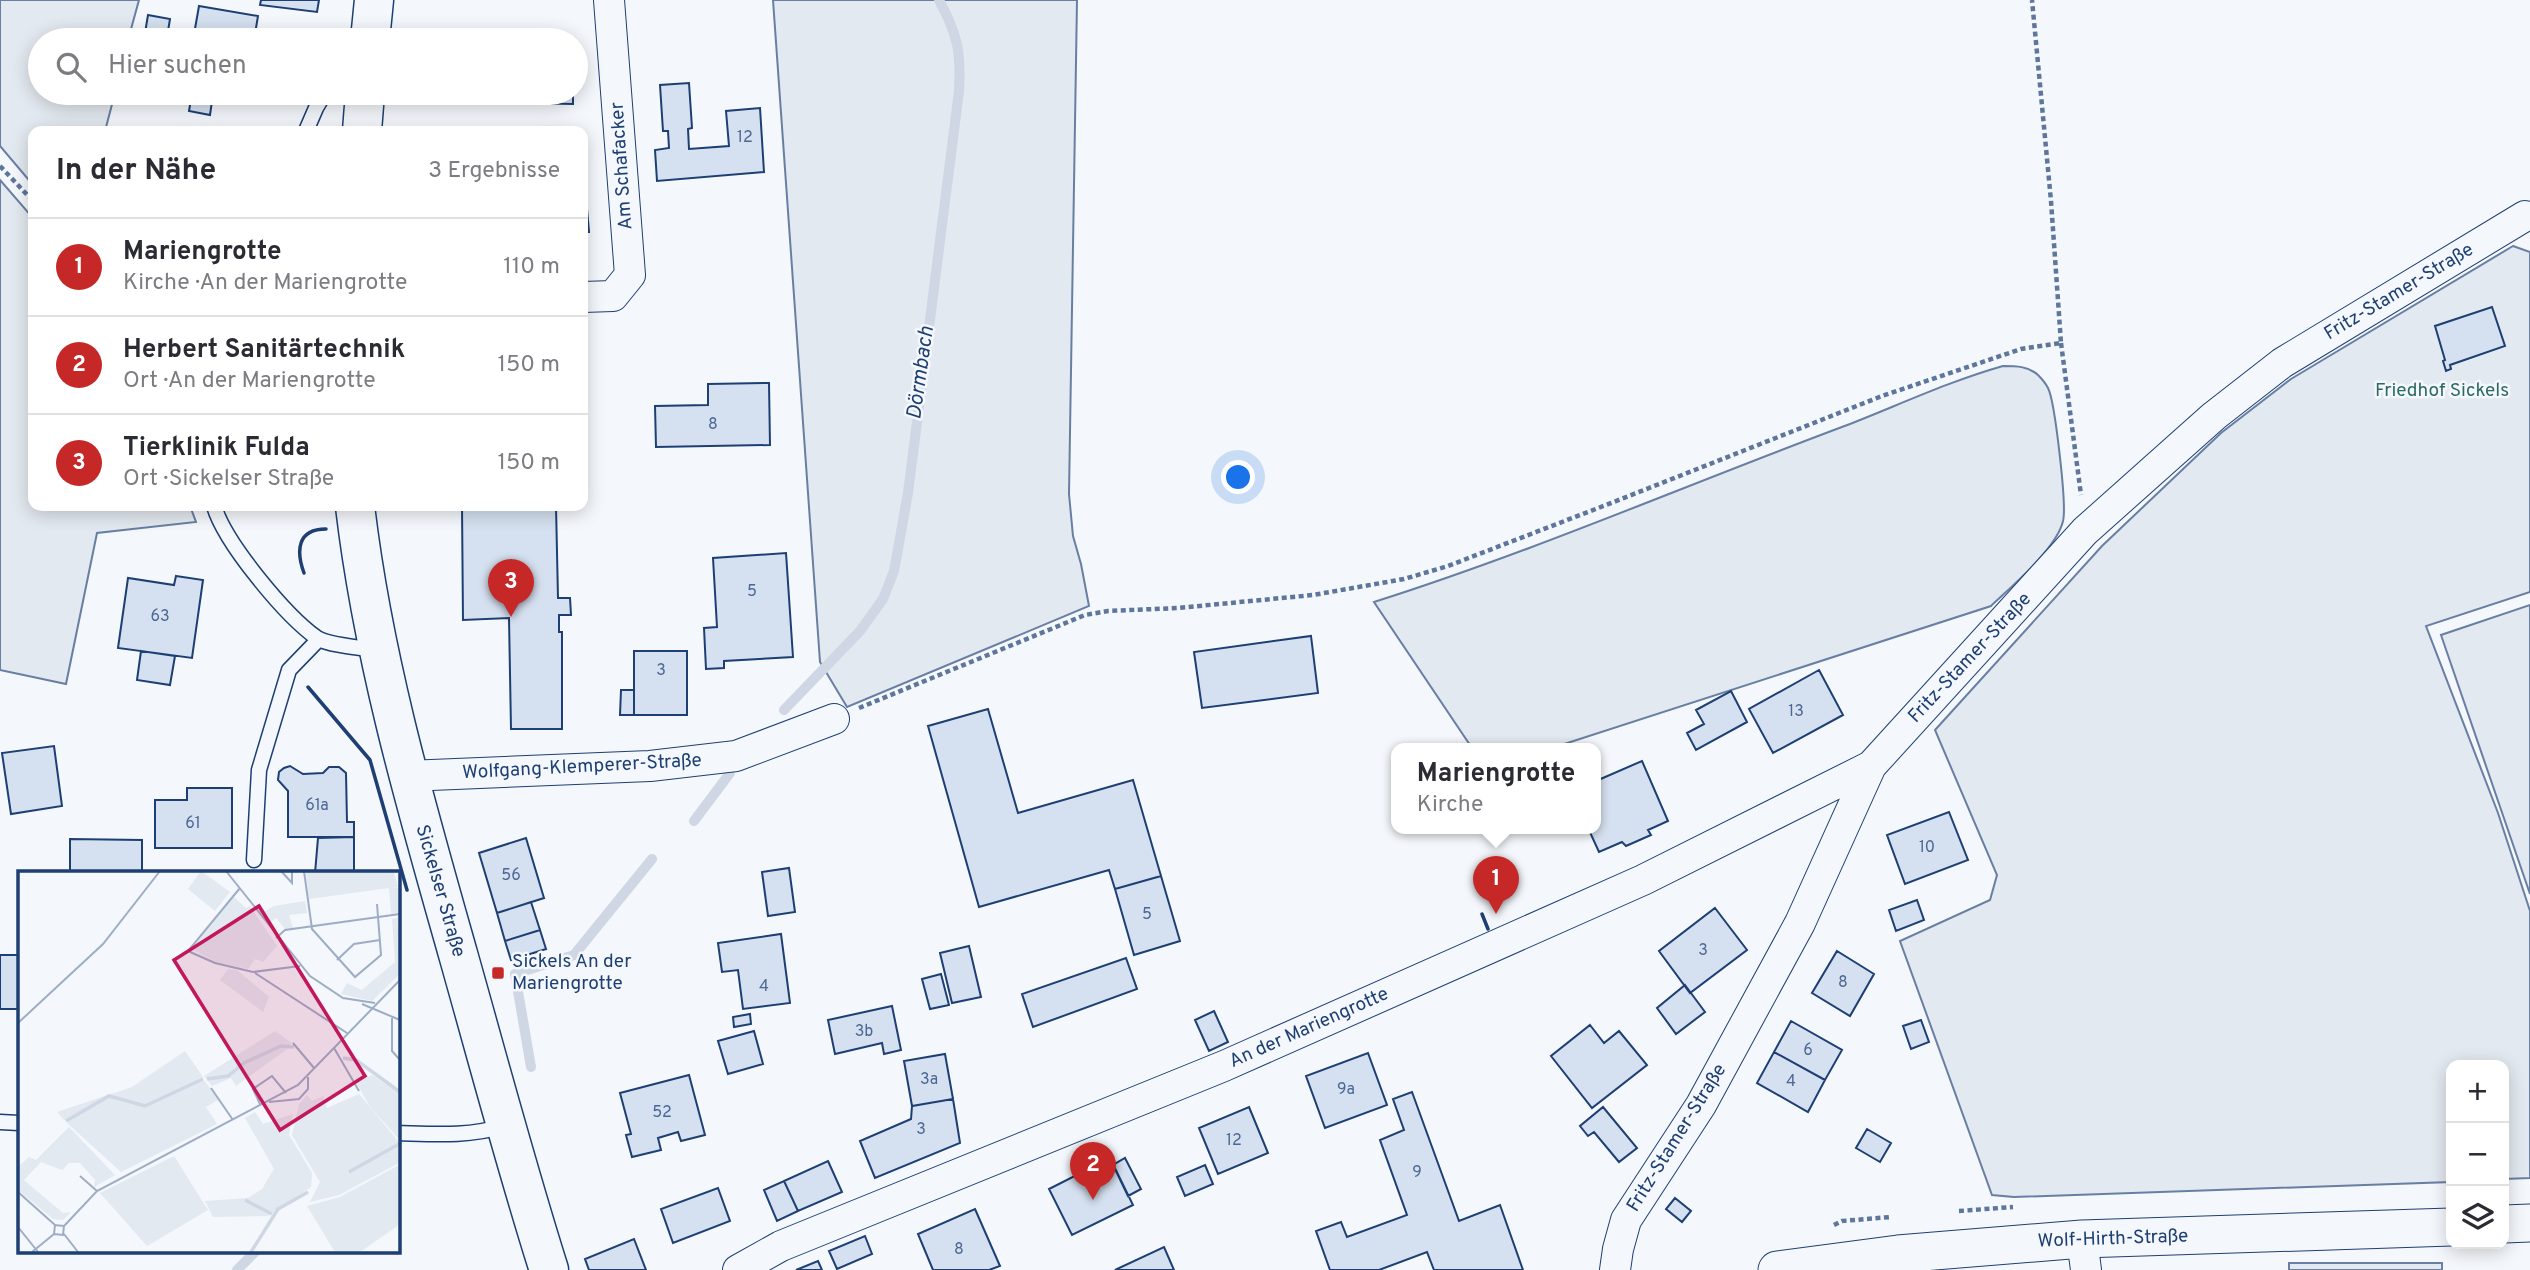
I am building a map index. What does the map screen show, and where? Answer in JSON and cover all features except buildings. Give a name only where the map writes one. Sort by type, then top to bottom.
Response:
[{"type":"main road","points":[[371,28],[374,0]]},
{"type":"main road","points":[[362,126],[364,105]]},
{"type":"main road","name":"Sickelser Straße","points":[[356,511],[362,567],[378,651],[407,776],[519,1175],[549,1270]]},
{"type":"street","name":"Am Schafacker","points":[[588,297],[613,296],[630,275],[609,0]]},
{"type":"street","name":"Fritz-Stamer-Straße","points":[[1615,1270],[1626,1220],[1701,1105],[1800,923],[1871,766],[2085,531],[2214,416],[2282,363],[2528,220]]},
{"type":"street","name":"Wolfgang-Klemperer-Straße","points":[[407,776],[650,766],[736,756],[834,719]]},
{"type":"street","name":"An der Mariengrotte","points":[[738,1270],[781,1246],[1224,1066],[1643,880],[1871,766]]},
{"type":"street","points":[[2509,1224],[2530,1223]]},
{"type":"street","name":"Wolf-Hirth-Straße","points":[[1777,1270],[1898,1254],[2084,1255],[2446,1227]]},
{"type":"lane","points":[[308,126],[318,105]]},
{"type":"lane","points":[[215,511],[218,520],[252,570],[287,610],[319,639],[378,651]]},
{"type":"lane","points":[[254,860],[258,770],[289,670],[319,639]]},
{"type":"lane","points":[[0,1122],[18,1123]]},
{"type":"lane","points":[[399,1133],[486,1132],[507,1125]]},
{"type":"path","points":[[2032,0],[2061,343],[2085,531]]},
{"type":"path","points":[[0,166],[28,196]]},
{"type":"path","points":[[834,719],[1085,615],[1313,595],[1404,579],[1571,519],[1882,396],[2021,349],[2061,343]]},
{"type":"green space","points":[[0,0],[139,0],[131,28],[28,28],[28,105],[112,105],[106,126],[28,126],[28,179],[0,146]]},
{"type":"green space","points":[[773,0],[1077,0],[1069,494],[1073,536],[1089,606],[847,707],[820,662]]},
{"type":"green space","points":[[0,180],[28,212],[28,511],[192,511],[196,522],[97,533],[66,684],[0,670]]},
{"type":"green space","name":"Friedhof Sickels","points":[[2513,246],[2530,252],[2530,592],[2426,626],[2498,813],[2530,911],[2530,1178],[2509,1179],[2509,1060],[2446,1060],[2446,1182],[2014,1197],[1992,1195],[1900,941],[1990,900],[1997,875],[1935,730],[2102,546],[2221,433],[2291,379]]},
{"type":"green space","points":[[2003,366],[2017,366],[2038,375],[2048,388],[2057,432],[2064,512],[2059,532],[2043,555],[1991,606],[1567,743],[1469,743],[1374,602],[1553,539]]},
{"type":"green space","points":[[2530,605],[2530,894],[2441,635]]},
{"type":"green space","points":[[2289,1263],[2442,1263],[2442,1270],[2289,1270]]},
{"type":"waterway","name":"Dörmbach","points":[[784,710],[860,631],[883,599],[894,571],[908,493],[959,91],[957,44],[939,0]]},
{"type":"waterway","name":"Dörmbach","points":[[694,821],[730,773]]},
{"type":"waterway","name":"Dörmbach","points":[[531,1067],[515,974],[574,955],[652,859]]},
{"type":"waterway","name":"Dörmbach","points":[[237,1270],[255,1252]]},
{"type":"wall","points":[[304,573],[300,557],[301,543],[309,533],[326,529]]},
{"type":"wall","points":[[308,687],[370,760],[407,890]]},
{"type":"wall","points":[[1482,914],[1488,929]]},
{"type":"place","name":"Tierklinik Fulda","points":[[511,617]]},
{"type":"place","name":"Mariengrotte","points":[[1496,914]]},
{"type":"place","name":"Sickels An der Mariengrotte","points":[[498,973]]},
{"type":"place","name":"Herbert Sanitärtechnik","points":[[1093,1200]]}]
